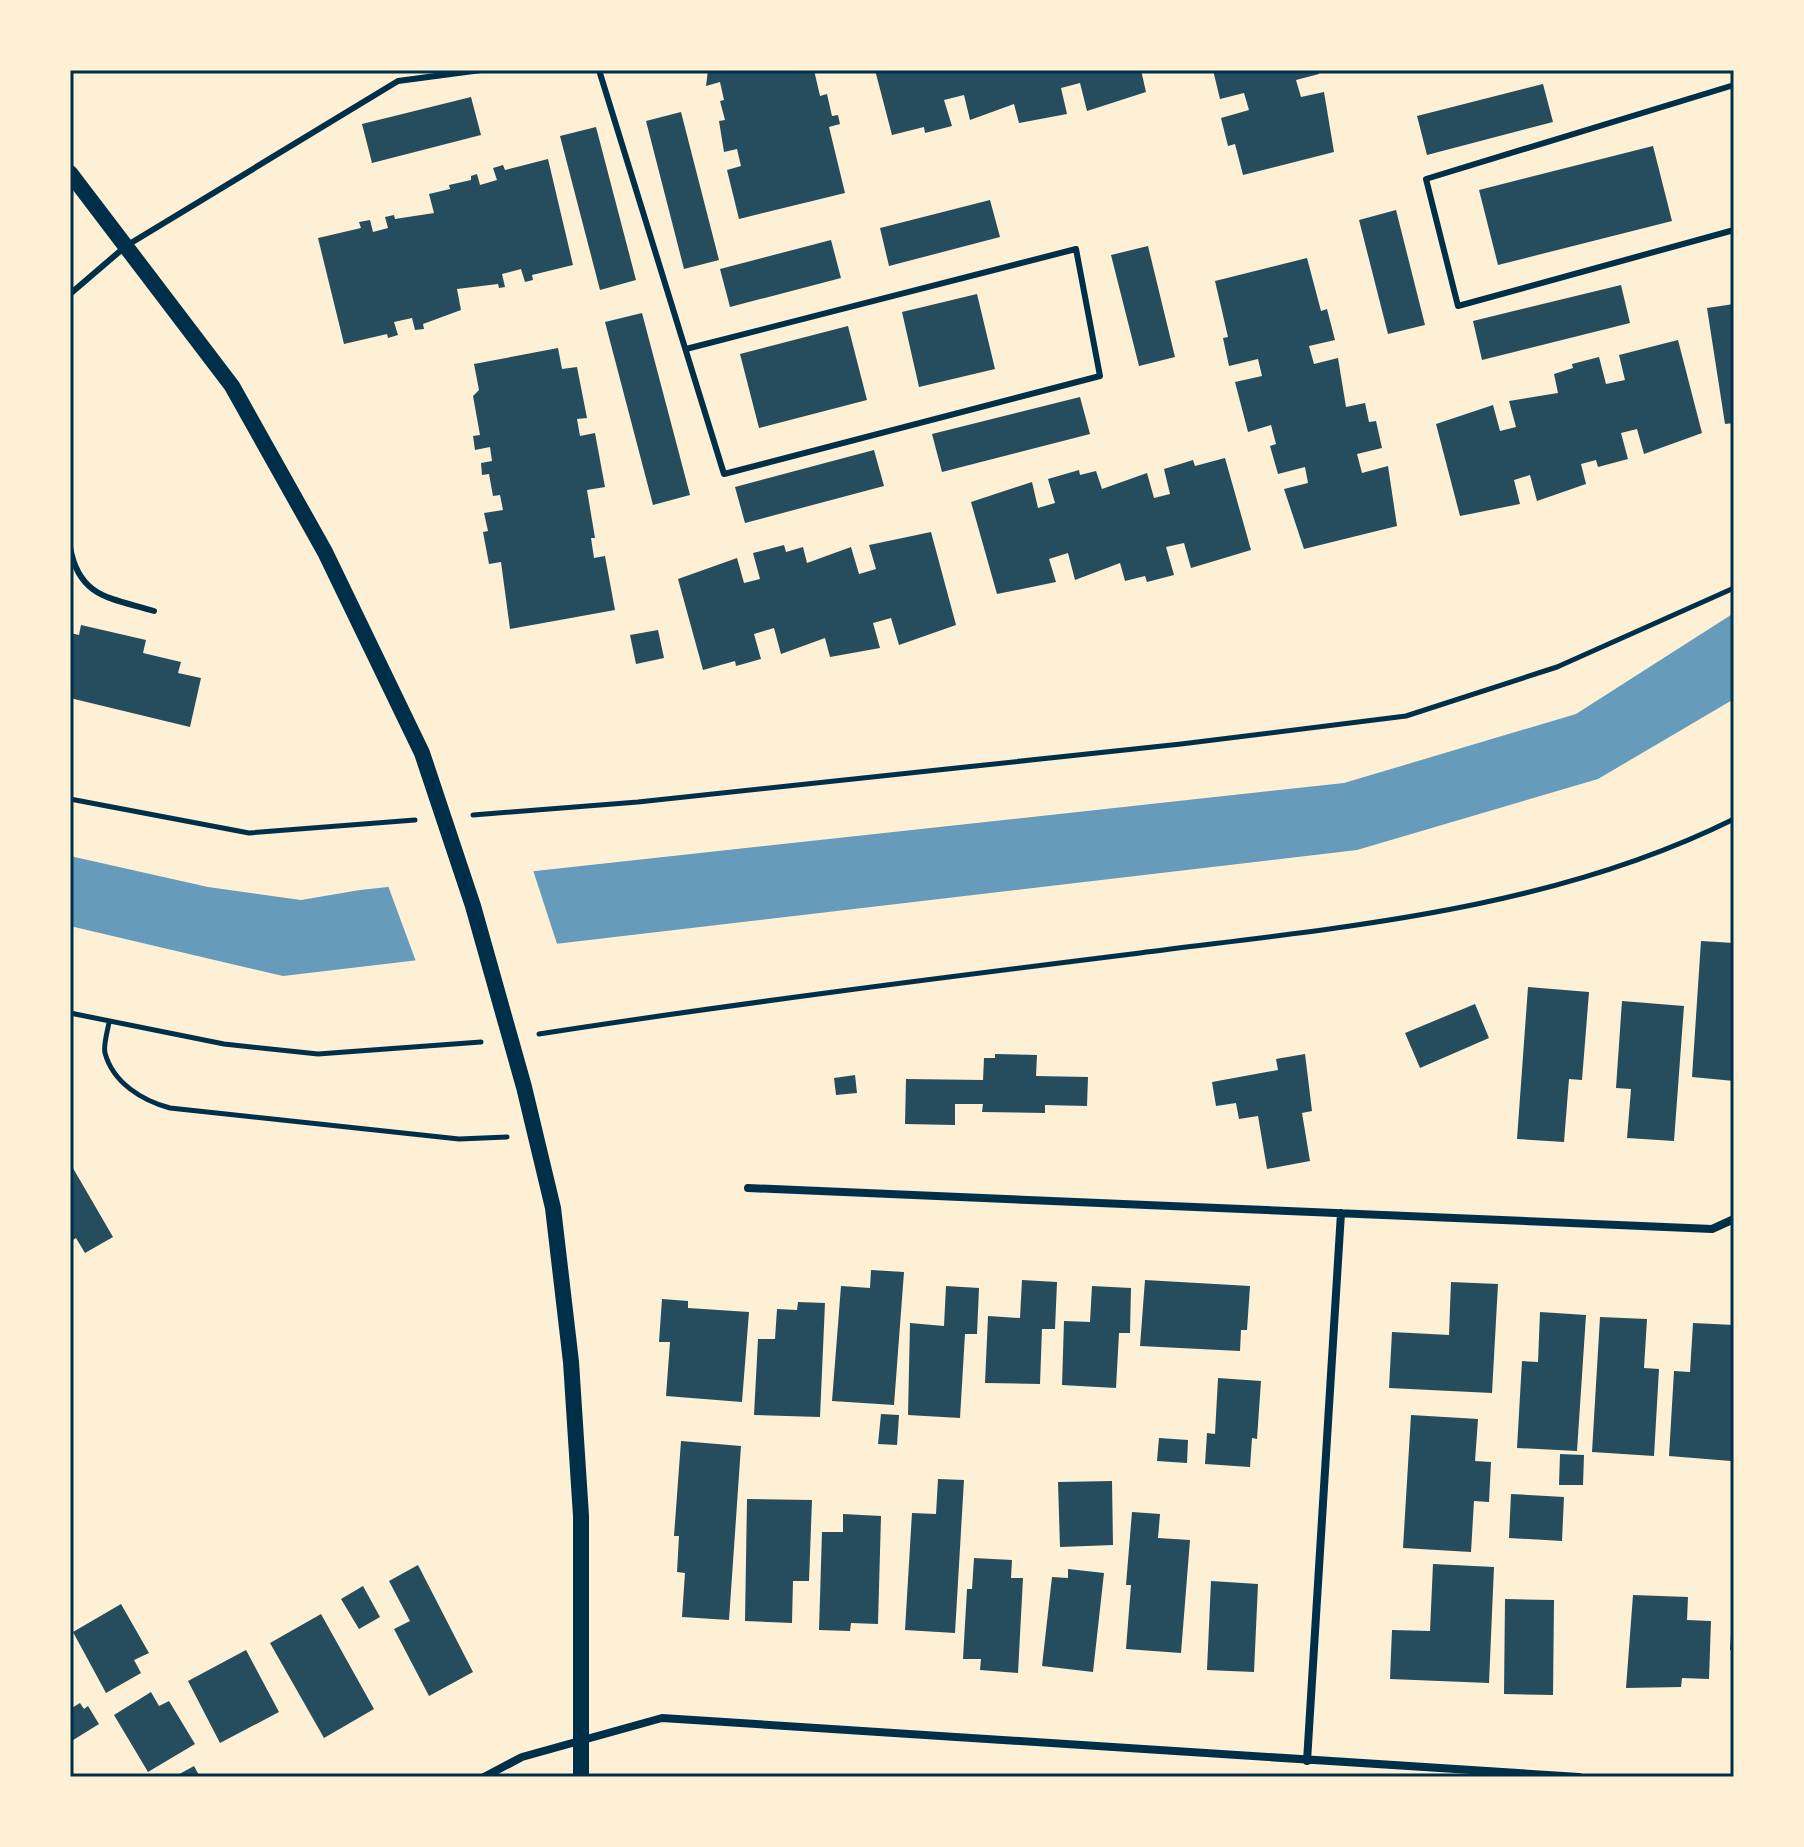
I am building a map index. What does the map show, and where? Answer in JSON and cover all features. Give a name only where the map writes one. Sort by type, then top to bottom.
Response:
[{"type":"main road","points":[[70,173],[232,386],[325,552],[422,753],[473,906],[524,1087],[553,1208],[571,1362],[581,1516],[581,1777]]},
{"type":"street","points":[[748,1188],[1712,1229],[1734,1219]]},
{"type":"street","points":[[1307,1761],[1341,1213]]},
{"type":"street","points":[[484,1777],[522,1757],[580,1738],[662,1718],[1579,1777]]},
{"type":"lane","points":[[395,70],[398,81]]},
{"type":"lane","points":[[70,294],[126,246],[398,81],[481,70]]},
{"type":"lane","points":[[599,70],[724,474],[1100,376],[1076,249],[686,349]]},
{"type":"lane","points":[[1734,85],[1426,179],[1458,306],[1734,230]]},
{"type":"lane","points":[[70,547],[74,568],[83,583],[96,593],[154,611]]},
{"type":"path","points":[[470,815],[700,795],[1181,744],[1406,716],[1557,667],[1734,588]]},
{"type":"path","points":[[70,799],[249,833],[424,819]]},
{"type":"path","points":[[523,1036],[742,1003],[1422,917],[1616,869],[1734,819]]},
{"type":"path","points":[[70,1013],[224,1044],[318,1054],[492,1041]]},
{"type":"path","points":[[109,1022],[105,1053],[126,1086],[148,1102],[170,1108],[459,1139],[536,1136]]},
{"type":"water","points":[[1734,613],[1734,699],[1598,779],[1357,850],[283,976],[70,926],[70,856],[208,887],[301,900],[360,890],[1344,783],[1576,714]]},
{"type":"pier","points":[[532,867],[559,950],[418,967],[387,883]]},
{"type":"building","points":[[708,70],[814,70],[820,96],[827,94],[832,116],[838,115],[840,124],[829,127],[845,193],[739,219],[727,170],[741,166],[737,149],[724,152],[719,121],[725,120],[720,101],[724,100],[720,82],[706,86]]},
{"type":"building","points":[[875,70],[1141,70],[1146,92],[1087,111],[1080,83],[1061,88],[1067,114],[1019,123],[1014,104],[970,120],[964,95],[944,100],[952,126],[925,133],[924,127],[892,135]]},
{"type":"building","points":[[1213,70],[1318,70],[1319,74],[1296,80],[1301,97],[1324,92],[1334,152],[1243,175],[1235,144],[1228,146],[1221,118],[1249,110],[1244,93],[1220,99]]},
{"type":"building","points":[[1543,84],[1553,122],[1427,155],[1417,116]]},
{"type":"building","points":[[471,97],[481,135],[372,163],[362,124]]},
{"type":"building","points":[[681,112],[719,260],[684,269],[646,121]]},
{"type":"building","points":[[596,127],[636,280],[600,290],[560,136]]},
{"type":"building","points":[[1653,146],[1672,221],[1498,265],[1479,190]]},
{"type":"building","points":[[548,159],[573,265],[532,275],[533,280],[525,282],[521,269],[502,274],[505,287],[499,288],[498,284],[457,289],[461,310],[423,324],[424,329],[415,330],[412,318],[394,322],[398,335],[388,338],[387,334],[344,344],[318,238],[361,228],[359,222],[370,220],[373,232],[388,228],[385,217],[394,215],[395,219],[434,213],[429,194],[450,189],[449,185],[471,180],[471,176],[477,174],[480,185],[497,180],[493,168],[503,165],[505,170]]},
{"type":"building","points":[[990,200],[1000,237],[889,266],[880,228]]},
{"type":"building","points":[[1396,210],[1425,325],[1388,334],[1359,220]]},
{"type":"building","points":[[831,240],[841,278],[730,307],[720,269]]},
{"type":"building","points":[[1148,246],[1175,357],[1139,366],[1111,255]]},
{"type":"building","points":[[1307,258],[1321,311],[1327,309],[1335,340],[1309,346],[1314,364],[1338,358],[1346,407],[1365,403],[1369,422],[1376,421],[1382,448],[1357,454],[1362,473],[1388,466],[1397,526],[1304,549],[1284,489],[1308,483],[1305,467],[1278,474],[1270,446],[1276,444],[1271,425],[1248,432],[1235,382],[1262,376],[1258,359],[1229,366],[1223,338],[1228,337],[1215,281]]},
{"type":"building","points":[[1621,285],[1630,323],[1482,360],[1473,321]]},
{"type":"building","points":[[977,294],[995,369],[919,387],[902,312]]},
{"type":"building","points":[[1734,304],[1734,423],[1725,424],[1707,308]]},
{"type":"building","points":[[642,313],[690,495],[653,505],[605,322]]},
{"type":"building","points":[[848,326],[867,400],[759,428],[740,354]]},
{"type":"building","points":[[1678,340],[1702,433],[1644,454],[1637,429],[1621,433],[1628,459],[1598,467],[1596,460],[1581,464],[1586,484],[1537,501],[1530,475],[1514,480],[1520,504],[1460,516],[1436,424],[1493,405],[1500,431],[1516,427],[1509,401],[1558,393],[1554,374],[1573,368],[1572,364],[1599,357],[1606,384],[1625,380],[1619,355]]},
{"type":"building","points":[[558,348],[562,369],[577,367],[587,418],[577,419],[580,436],[595,433],[605,487],[587,490],[595,538],[591,538],[594,558],[605,556],[615,610],[510,629],[501,562],[489,564],[483,532],[488,531],[484,513],[503,510],[500,495],[493,496],[489,474],[482,475],[481,463],[492,461],[490,447],[475,450],[473,436],[480,435],[473,396],[479,390],[474,364]]},
{"type":"building","points":[[1080,397],[1090,434],[942,472],[932,434]]},
{"type":"building","points":[[874,450],[884,486],[745,523],[735,487]]},
{"type":"building","points":[[1225,458],[1251,550],[1191,568],[1184,543],[1166,547],[1174,575],[1147,582],[1145,576],[1125,581],[1120,563],[1075,580],[1068,553],[1049,559],[1056,582],[997,594],[971,502],[1032,482],[1038,508],[1055,503],[1048,479],[1079,470],[1080,475],[1096,471],[1102,489],[1147,473],[1154,498],[1170,494],[1164,469],[1193,460],[1195,466]]},
{"type":"building","points":[[931,532],[956,625],[899,645],[891,618],[873,623],[880,648],[830,657],[825,638],[781,654],[774,628],[754,634],[761,659],[736,666],[735,661],[703,670],[678,579],[737,558],[744,583],[760,579],[753,553],[784,545],[786,552],[803,547],[807,563],[851,547],[859,574],[876,569],[869,545]]},
{"type":"building","points":[[81,625],[146,640],[143,653],[181,662],[178,673],[201,678],[190,727],[70,698],[70,633],[79,635]]},
{"type":"building","points":[[658,630],[664,658],[636,664],[630,635]]},
{"type":"building","points":[[1701,941],[1734,943],[1734,1081],[1692,1077]]},
{"type":"building","points":[[1528,987],[1589,992],[1582,1080],[1569,1079],[1564,1142],[1517,1139]]},
{"type":"building","points":[[1622,1001],[1684,1006],[1674,1141],[1627,1138],[1631,1089],[1616,1088]]},
{"type":"building","points":[[1475,1004],[1489,1038],[1420,1068],[1405,1033]]},
{"type":"building","points":[[995,1054],[1037,1055],[1036,1076],[1088,1077],[1087,1106],[1045,1105],[1045,1113],[982,1112],[983,1104],[955,1104],[955,1125],[905,1124],[906,1079],[983,1080],[984,1058],[995,1058]]},
{"type":"building","points":[[1305,1054],[1312,1111],[1302,1113],[1310,1161],[1267,1169],[1258,1116],[1239,1119],[1236,1103],[1216,1106],[1212,1082],[1278,1070],[1276,1059]]},
{"type":"building","points":[[855,1075],[857,1093],[836,1095],[834,1078]]},
{"type":"building","points":[[70,1163],[113,1237],[85,1253],[76,1238],[70,1242]]},
{"type":"building","points":[[871,1270],[904,1272],[894,1405],[832,1401],[841,1286],[870,1288]]},
{"type":"building","points":[[1022,1280],[1057,1282],[1055,1329],[1042,1329],[1040,1384],[985,1383],[988,1316],[1020,1318]]},
{"type":"building","points":[[1145,1280],[1250,1286],[1247,1330],[1241,1330],[1240,1351],[1140,1346]]},
{"type":"building","points":[[1451,1282],[1498,1284],[1492,1393],[1389,1388],[1392,1332],[1449,1335]]},
{"type":"building","points":[[946,1286],[979,1288],[977,1334],[965,1334],[960,1418],[908,1415],[910,1323],[944,1326]]},
{"type":"building","points":[[1092,1286],[1131,1288],[1130,1333],[1119,1333],[1116,1388],[1062,1385],[1064,1321],[1090,1322]]},
{"type":"building","points":[[662,1299],[688,1301],[688,1308],[749,1312],[742,1402],[666,1396],[670,1342],[659,1342]]},
{"type":"building","points":[[798,1302],[825,1303],[820,1417],[754,1415],[758,1339],[775,1339],[777,1309],[797,1310]]},
{"type":"building","points":[[1540,1312],[1586,1315],[1577,1451],[1517,1448],[1522,1361],[1538,1362]]},
{"type":"building","points":[[1600,1317],[1647,1319],[1644,1368],[1659,1369],[1654,1456],[1592,1452]]},
{"type":"building","points":[[1693,1323],[1734,1325],[1731,1461],[1669,1456],[1674,1371],[1690,1372]]},
{"type":"building","points":[[1218,1378],[1261,1381],[1257,1439],[1252,1438],[1250,1467],[1205,1464],[1207,1433],[1215,1434]]},
{"type":"building","points":[[881,1414],[899,1415],[897,1445],[878,1444]]},
{"type":"building","points":[[1411,1415],[1478,1419],[1475,1461],[1491,1462],[1489,1502],[1474,1501],[1471,1552],[1403,1548]]},
{"type":"building","points":[[1159,1438],[1188,1440],[1187,1463],[1157,1461]]},
{"type":"building","points":[[681,1441],[741,1446],[729,1620],[682,1617],[685,1573],[677,1572],[679,1536],[674,1536]]},
{"type":"building","points":[[1560,1454],[1584,1455],[1583,1485],[1559,1485]]},
{"type":"building","points":[[938,1479],[964,1480],[955,1633],[905,1630],[912,1513],[936,1514]]},
{"type":"building","points":[[1112,1481],[1113,1545],[1060,1547],[1058,1482]]},
{"type":"building","points":[[1511,1494],[1564,1497],[1562,1541],[1509,1538]]},
{"type":"building","points":[[747,1499],[812,1500],[809,1581],[793,1581],[792,1623],[745,1621]]},
{"type":"building","points":[[1132,1512],[1160,1514],[1158,1538],[1190,1540],[1181,1653],[1126,1649],[1131,1585],[1126,1585]]},
{"type":"building","points":[[843,1514],[881,1516],[878,1624],[851,1623],[850,1631],[819,1630],[822,1532],[843,1532]]},
{"type":"building","points":[[974,1558],[1012,1560],[1011,1578],[1023,1578],[1018,1673],[980,1670],[981,1659],[963,1659],[967,1589],[972,1589]]},
{"type":"building","points":[[1433,1564],[1494,1567],[1489,1683],[1390,1679],[1392,1630],[1430,1631]]},
{"type":"building","points":[[418,1565],[473,1672],[429,1696],[394,1629],[410,1621],[389,1581]]},
{"type":"building","points":[[1068,1569],[1104,1573],[1093,1672],[1042,1666],[1052,1577],[1068,1578]]},
{"type":"building","points":[[1211,1581],[1258,1584],[1254,1672],[1207,1670]]},
{"type":"building","points":[[363,1586],[380,1617],[359,1629],[341,1599]]},
{"type":"building","points":[[1633,1595],[1688,1597],[1687,1620],[1711,1621],[1709,1679],[1682,1678],[1681,1687],[1626,1688]]},
{"type":"building","points":[[1505,1599],[1554,1600],[1553,1695],[1504,1694]]},
{"type":"building","points":[[121,1604],[149,1653],[134,1660],[141,1673],[106,1693],[73,1632]]},
{"type":"building","points":[[321,1614],[374,1709],[324,1738],[270,1643]]},
{"type":"building","points":[[1734,1620],[1734,1651],[1730,1650]]},
{"type":"building","points":[[246,1650],[279,1712],[220,1743],[188,1681]]},
{"type":"building","points":[[151,1692],[159,1706],[169,1701],[195,1744],[148,1772],[114,1715]]},
{"type":"building","points":[[80,1703],[84,1709],[88,1706],[99,1724],[70,1742],[70,1709]]},
{"type":"building","points":[[194,1766],[200,1777],[174,1777]]}]
